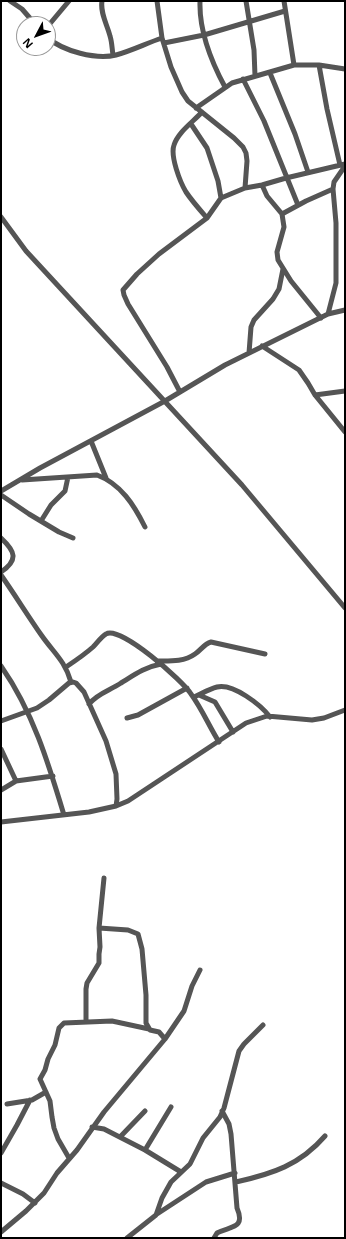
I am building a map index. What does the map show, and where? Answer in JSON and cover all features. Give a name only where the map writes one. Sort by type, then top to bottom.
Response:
[{"type":"street","points":[[10,1],[22,9],[28,16]]},
{"type":"street","points":[[56,16],[69,1]]},
{"type":"street","points":[[102,1],[102,15],[111,38],[113,55]]},
{"type":"street","points":[[157,1],[163,40],[182,92],[188,101],[243,147],[246,153],[247,161],[245,188]]},
{"type":"street","points":[[200,1],[200,15],[204,35],[225,87]]},
{"type":"street","points":[[246,1],[250,22],[255,76]]},
{"type":"street","points":[[284,1],[294,65]]},
{"type":"street","points":[[56,44],[82,54],[113,55],[163,40],[204,35],[285,11]]},
{"type":"street","points":[[196,108],[232,83],[294,65],[319,65],[345,68]]},
{"type":"street","points":[[319,65],[326,109],[343,165],[334,182],[333,189],[336,222],[336,283],[328,314]]},
{"type":"street","points":[[270,73],[295,134],[308,172]]},
{"type":"street","points":[[243,79],[261,114],[298,205]]},
{"type":"street","points":[[202,112],[177,139],[174,145],[173,153],[180,178],[186,191],[207,218]]},
{"type":"street","points":[[191,124],[208,148],[218,181],[221,198]]},
{"type":"street","points":[[180,392],[167,367],[128,304],[124,296],[124,290],[137,274],[159,254],[207,218],[221,198],[245,188],[343,165]]},
{"type":"street","points":[[262,185],[268,196],[282,214],[284,227],[277,252],[278,260],[291,281],[321,318]]},
{"type":"street","points":[[282,214],[333,189]]},
{"type":"street","points":[[1,217],[26,251],[242,484],[345,608]]},
{"type":"street","points":[[249,353],[251,327],[254,320],[273,299],[279,289],[283,269]]},
{"type":"street","points":[[1,491],[165,401],[225,364],[328,314],[345,310]]},
{"type":"street","points":[[262,346],[299,370],[315,395],[345,432]]},
{"type":"street","points":[[315,395],[345,391]]},
{"type":"street","points":[[91,441],[106,478]]},
{"type":"street","points":[[19,480],[97,475],[106,478],[115,484],[124,494],[135,508],[145,527]]},
{"type":"street","points":[[41,521],[51,505],[65,491],[68,477]]},
{"type":"street","points":[[1,495],[41,521],[73,538]]},
{"type":"street","points":[[1,538],[12,550],[14,556],[10,565],[1,574],[40,633],[66,667],[71,682]]},
{"type":"street","points":[[66,667],[91,649],[108,634],[118,635],[144,650],[187,688],[194,697],[208,726],[219,742]]},
{"type":"street","points":[[89,704],[99,695],[120,684],[143,669],[159,662],[183,660],[194,655],[206,644],[211,642],[266,654]]},
{"type":"street","points":[[1,666],[28,712],[43,746],[64,815]]},
{"type":"street","points":[[71,682],[80,686],[84,692],[106,741],[116,774],[116,806]]},
{"type":"street","points":[[1,721],[28,712],[49,700],[71,682]]},
{"type":"street","points":[[194,697],[217,687],[232,689],[263,708],[270,717]]},
{"type":"street","points":[[127,718],[138,715],[187,688]]},
{"type":"street","points":[[199,695],[215,702],[233,732]]},
{"type":"street","points":[[1,822],[89,812],[116,806],[128,801],[246,723],[267,716],[312,720],[324,718],[345,710]]},
{"type":"street","points":[[1,749],[16,781]]},
{"type":"street","points":[[1,790],[16,781],[53,776]]},
{"type":"street","points":[[86,1022],[86,989],[99,963],[99,928],[104,878]]},
{"type":"street","points":[[99,928],[128,930],[138,934],[142,949],[146,995],[146,1023],[149,1029]]},
{"type":"street","points":[[1,1232],[35,1203],[44,1193],[57,1173],[86,1138],[92,1127],[165,1039],[184,1011],[192,986],[200,970]]},
{"type":"street","points":[[69,1158],[58,1139],[54,1128],[50,1101],[40,1080],[55,1044],[59,1028],[64,1024],[112,1021],[159,1032],[165,1039]]},
{"type":"street","points":[[156,1215],[162,1198],[171,1182],[190,1164],[203,1138],[214,1126],[222,1111],[239,1051],[244,1044],[263,1026]]},
{"type":"street","points":[[7,1104],[30,1100],[46,1092]]},
{"type":"street","points":[[1,1152],[30,1100]]},
{"type":"street","points":[[145,1150],[171,1107]]},
{"type":"street","points":[[120,1137],[145,1111]]},
{"type":"street","points":[[214,1238],[217,1233],[232,1228],[239,1222],[240,1216],[237,1208],[232,1134],[229,1124],[222,1111]]},
{"type":"street","points":[[92,1127],[104,1129],[120,1137],[181,1172]]},
{"type":"street","points":[[236,1182],[281,1169],[310,1152],[325,1136]]},
{"type":"street","points":[[127,1238],[156,1215],[206,1182],[235,1173]]},
{"type":"street","points":[[1,1183],[35,1203]]}]
